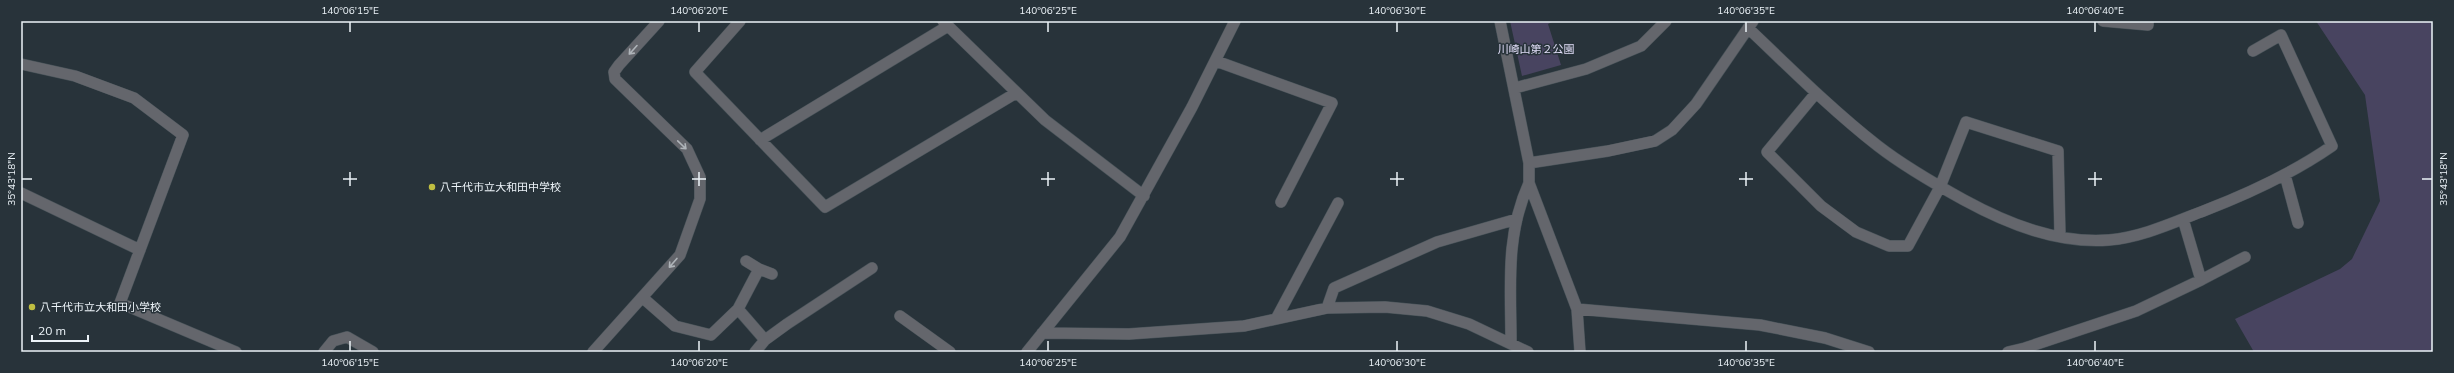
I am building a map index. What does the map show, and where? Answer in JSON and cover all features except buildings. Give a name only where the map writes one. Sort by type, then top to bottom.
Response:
[{"type":"street","points":[[593,352],[680,255],[700,199],[700,177],[687,149],[615,79],[614,72],[659,21]]},
{"type":"street","points":[[740,21],[695,72],[826,207],[1016,93]]},
{"type":"street","points":[[1027,352],[1120,237],[1144,196],[1216,61],[1235,21]]},
{"type":"street","points":[[1500,21],[1515,88],[1529,163],[1529,183],[1577,309],[1580,352]]},
{"type":"street","points":[[1515,88],[1586,69],[1641,46],[1666,21]]},
{"type":"street","points":[[2103,21],[2148,26],[2148,21]]},
{"type":"street","points":[[760,140],[945,24],[1045,120],[1144,196]]},
{"type":"street","points":[[1529,163],[1608,151],[1655,141],[1672,130],[1696,104],[1751,25],[1816,93],[1879,147],[1940,187],[2005,221],[2032,231],[2060,236],[2108,240],[2131,237],[2233,200],[2285,175],[2332,146],[2281,35],[2253,51]]},
{"type":"street","points":[[1216,61],[1332,102],[1281,202]]},
{"type":"street","points":[[21,64],[75,76],[134,98],[183,135],[120,303],[236,352]]},
{"type":"street","points":[[1816,93],[1767,152],[1821,206],[1856,232],[1889,246],[1908,246],[1940,187],[1966,122],[2058,151],[2060,236]]},
{"type":"street","points":[[2285,175],[2298,223]]},
{"type":"street","points":[[1511,343],[1510,253],[1522,200],[1529,183]]},
{"type":"street","points":[[21,193],[140,250]]},
{"type":"street","points":[[1276,319],[1338,203]]},
{"type":"street","points":[[1327,308],[1334,288],[1438,242],[1517,219]]},
{"type":"street","points":[[2183,219],[2201,280]]},
{"type":"street","points":[[2008,352],[2025,348],[2136,311],[2245,258]]},
{"type":"street","points":[[746,261],[759,269],[772,274]]},
{"type":"street","points":[[755,352],[765,340],[786,324],[872,268]]},
{"type":"street","points":[[643,298],[675,326],[711,335],[738,309],[759,269]]},
{"type":"street","points":[[1042,333],[1129,334],[1244,326],[1327,308],[1385,307],[1427,311],[1469,324],[1528,352]]},
{"type":"street","points":[[738,309],[765,340]]},
{"type":"street","points":[[1577,309],[1760,325],[1825,338],[1869,352]]},
{"type":"street","points":[[900,316],[950,352]]},
{"type":"street","points":[[324,352],[333,341],[347,337],[373,352]]},
{"type":"green space","name":"川崎山第２公園","points":[[1510,21],[1554,21],[1548,24],[1561,65],[1522,76]]},
{"type":"green space","points":[[2316,21],[2433,21],[2433,352],[2254,352],[2235,319],[2340,269],[2352,259],[2380,201],[2365,95]]},
{"type":"place","name":"八千代市立大和田中学校","points":[[432,187]]},
{"type":"place","name":"八千代市立大和田小学校","points":[[32,307]]}]
